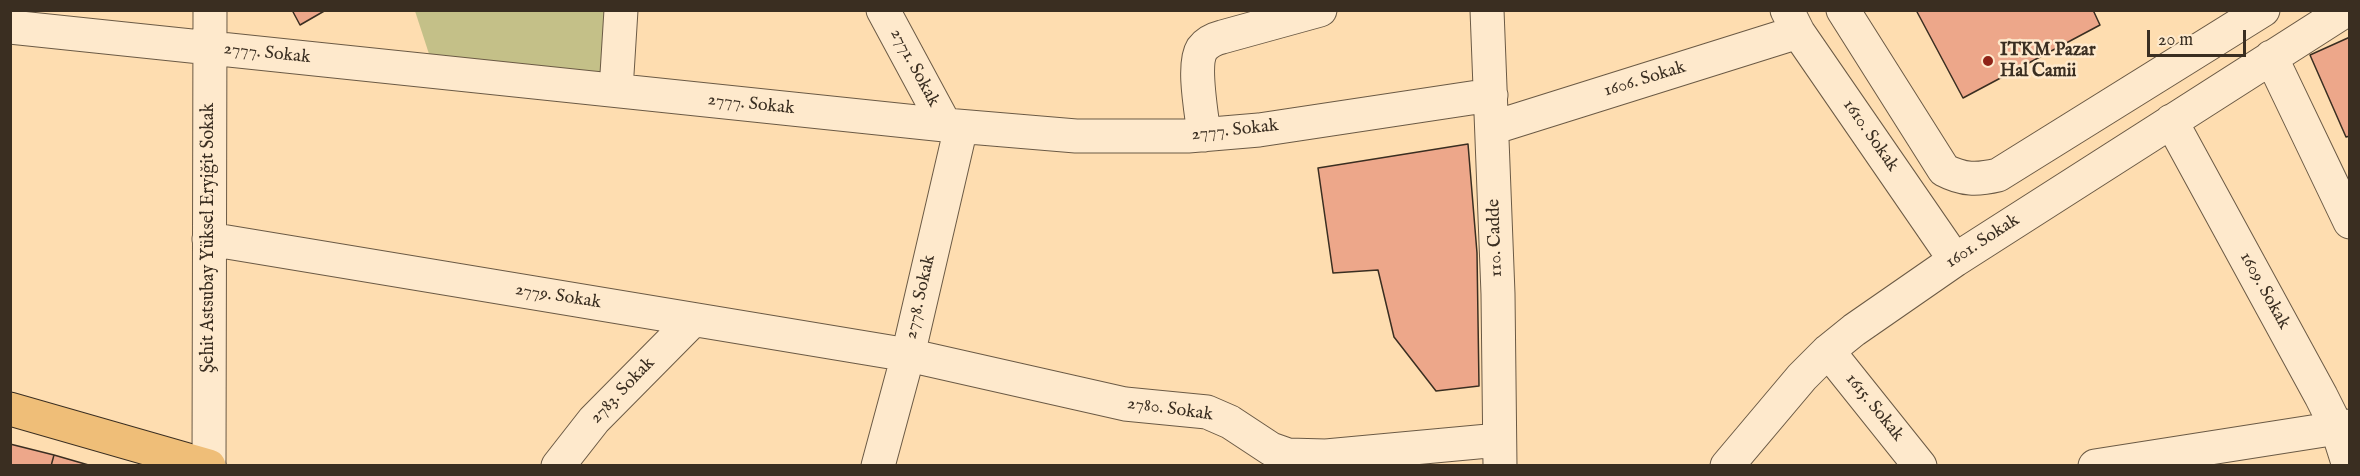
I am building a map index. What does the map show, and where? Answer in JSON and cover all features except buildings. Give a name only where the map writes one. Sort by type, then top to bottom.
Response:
[{"type":"main road","points":[[10,409],[209,465]]},
{"type":"street","name":"Şehit Astsubay Yüksel Eryiğit Sokak","points":[[209,465],[210,10]]},
{"type":"street","points":[[616,90],[621,10]]},
{"type":"street","points":[[1204,135],[1198,66],[1202,49],[1209,41],[1320,10]]},
{"type":"street","name":"110. Cadde","points":[[1487,10],[1498,294],[1500,453]]},
{"type":"street","points":[[1843,10],[1944,170],[1966,179],[1982,179],[1998,175],[2263,10]]},
{"type":"street","name":"1601. Sokak","points":[[1727,465],[1802,376],[1854,330],[1955,260],[2346,10]]},
{"type":"street","name":"2771. Sokak","points":[[884,11],[953,126]]},
{"type":"street","name":"1606. Sokak","points":[[1491,128],[1792,21]]},
{"type":"street","name":"1610. Sokak","points":[[1792,21],[1955,260]]},
{"type":"street","name":"2777. Sokak","points":[[10,27],[953,126],[1105,137],[1204,135],[1259,130],[1491,95]]},
{"type":"street","points":[[2271,57],[2349,222]]},
{"type":"street","name":"1609. Sokak","points":[[2171,121],[2321,396],[2343,427],[2349,465]]},
{"type":"street","name":"2778. Sokak","points":[[878,465],[908,355],[953,126]]},
{"type":"street","name":"2779. Sokak","points":[[208,239],[908,355]]},
{"type":"street","name":"2783. Sokak","points":[[558,465],[594,420],[693,320]]},
{"type":"street","name":"1615. Sokak","points":[[1828,351],[1920,465]]},
{"type":"street","name":"2780. Sokak","points":[[908,355],[1125,404],[1207,412],[1230,422],[1270,449],[1287,455],[1500,453]]},
{"type":"street","points":[[2095,465],[2343,427]]},
{"type":"shaded area","points":[[415,11],[607,11],[602,74],[430,57]]},
{"type":"place","name":"ITKM Pazar Hal Camii","points":[[1988,61]]}]
